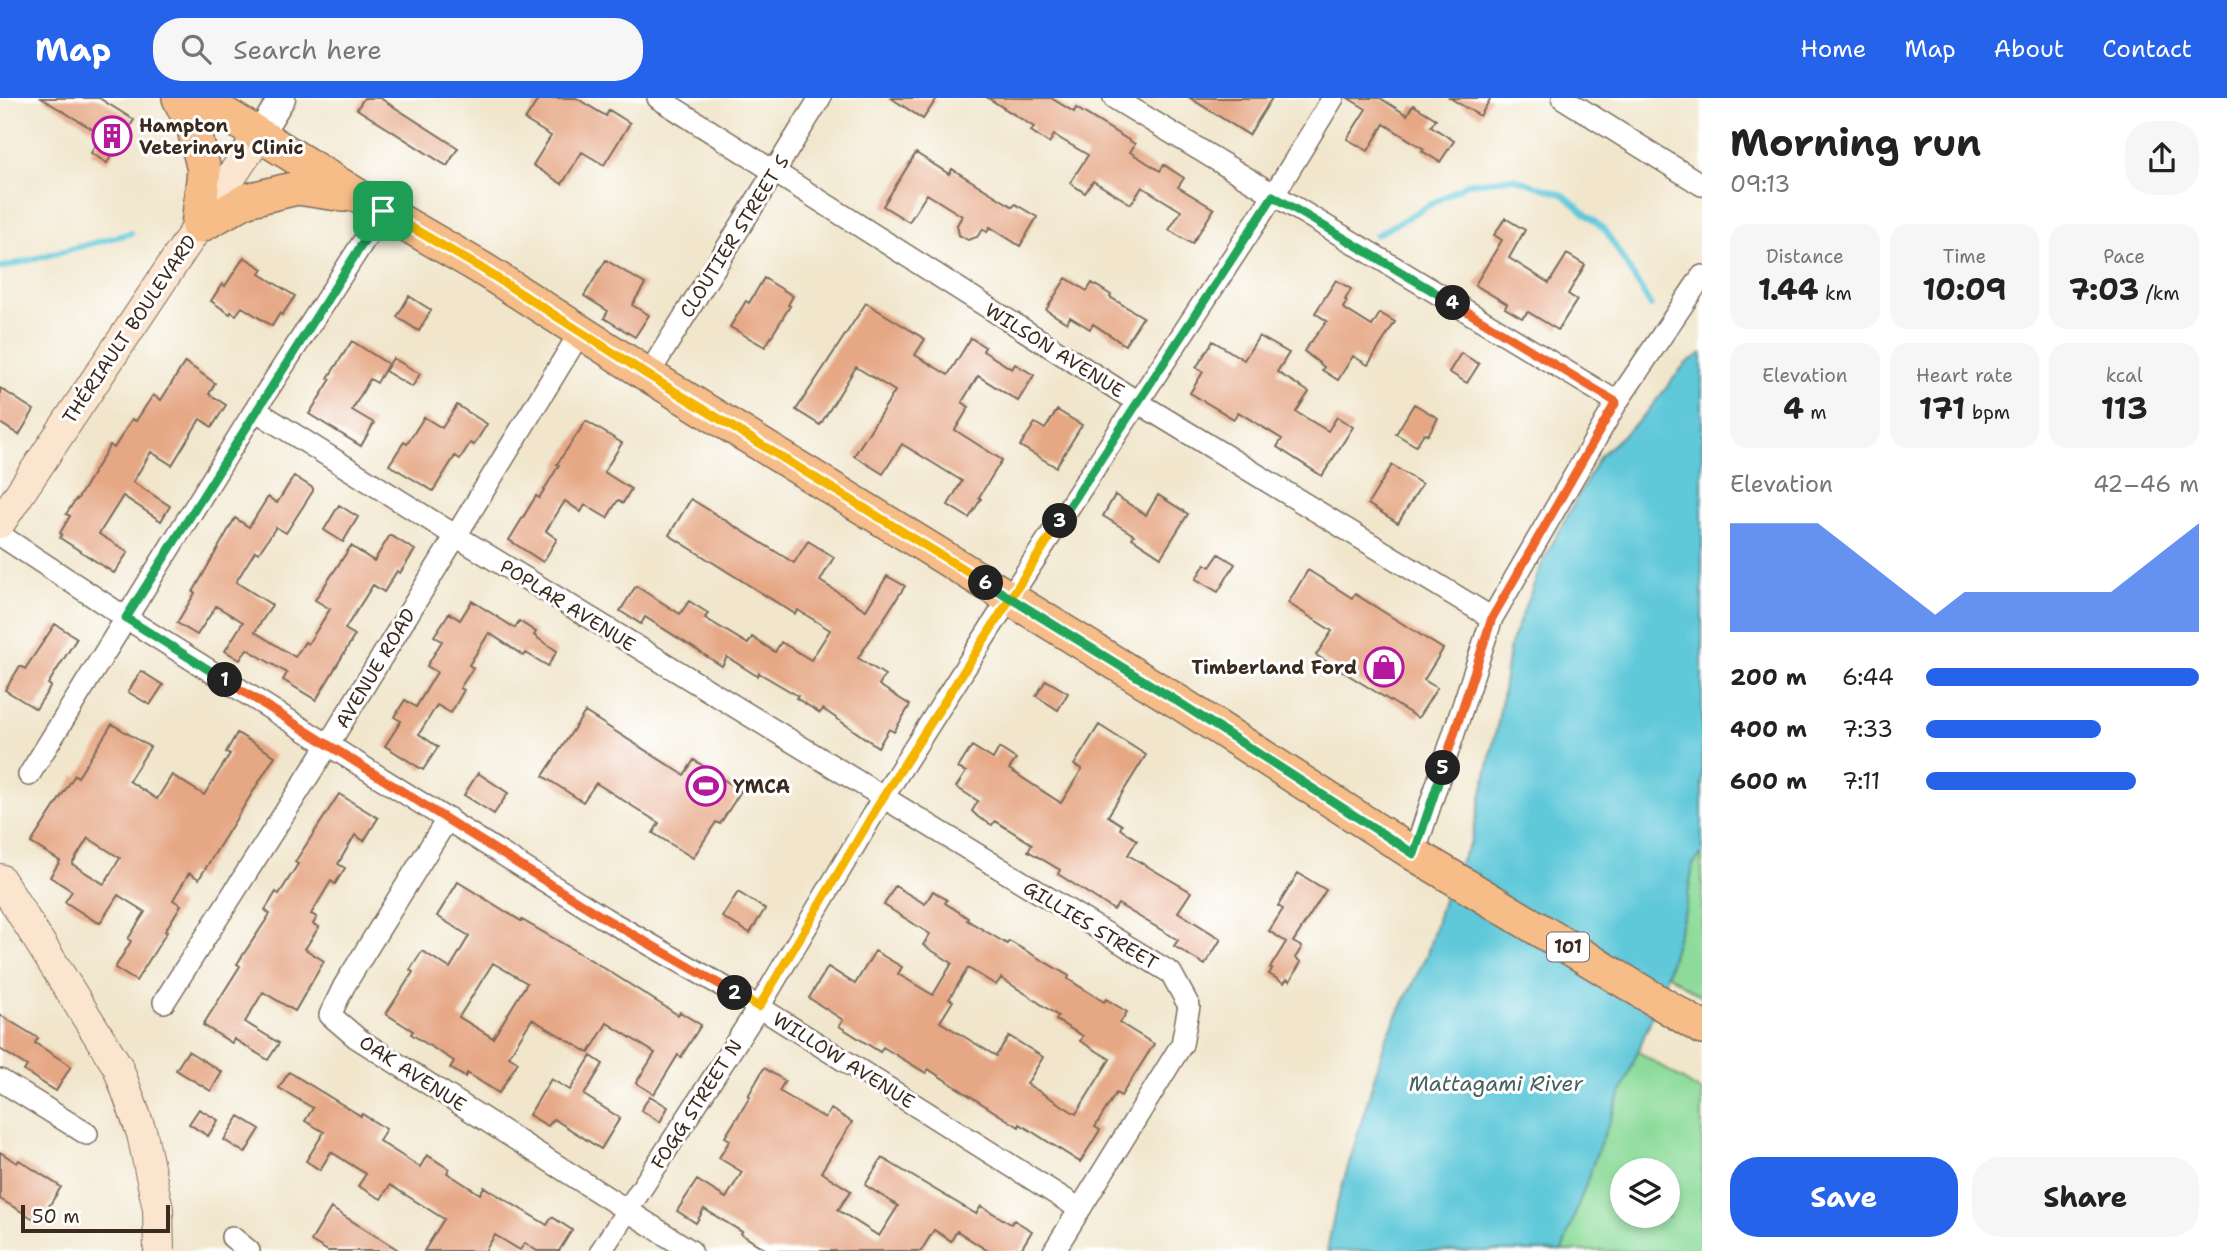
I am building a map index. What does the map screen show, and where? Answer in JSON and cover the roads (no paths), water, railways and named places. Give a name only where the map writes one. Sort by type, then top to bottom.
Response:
[{"type":"main road","points":[[179,98],[194,129],[204,170],[198,227]]},
{"type":"main road","name":"101","points":[[199,98],[481,268],[648,375],[1180,703],[1424,860],[1702,1028]]},
{"type":"main road","name":"THÉRIAULT BOULEVARD","points":[[0,523],[259,135]]},
{"type":"main road","points":[[198,227],[247,200],[298,188],[371,204]]},
{"type":"main road","points":[[0,879],[118,1067],[142,1134],[158,1209],[159,1251]]},
{"type":"street","points":[[259,135],[282,98]]},
{"type":"street","name":"WILSON AVENUE","points":[[658,98],[1139,403],[1492,618]]},
{"type":"street","name":"CLOUTIER STREET S","points":[[648,375],[820,98]]},
{"type":"street","points":[[1114,98],[1616,402]]},
{"type":"street","name":"FOGG STREET N","points":[[601,1251],[759,1007],[882,799],[1010,597],[1273,196],[1333,98]]},
{"type":"street","points":[[1563,98],[1702,185]]},
{"type":"street","points":[[29,775],[256,410],[371,204]]},
{"type":"street","points":[[1424,860],[1492,618],[1616,402],[1702,276]]},
{"type":"street","name":"AVENUE ROAD","points":[[164,1002],[328,745],[581,331]]},
{"type":"street","name":"POPLAR AVENUE","points":[[256,410],[882,799]]},
{"type":"street","name":"WILLOW AVENUE","points":[[0,535],[126,618],[604,918],[759,1007],[1080,1209]]},
{"type":"street","name":"GILLIES STREET","points":[[882,799],[1171,974],[1189,1006],[1182,1044],[1054,1251]]},
{"type":"street","name":"OAK AVENUE","points":[[448,818],[344,986],[330,1015],[357,1038],[691,1251]]},
{"type":"street","points":[[0,1080],[87,1133]]},
{"type":"street","points":[[232,1237],[249,1251]]},
{"type":"water","name":"Mattagami River","points":[[1702,353],[1702,854],[1693,864],[1686,907],[1660,997],[1599,1147],[1562,1251],[1327,1251],[1335,1211],[1385,1041],[1427,954],[1448,883],[1471,842],[1498,722],[1510,645],[1544,559],[1600,456],[1644,416],[1685,364]]},
{"type":"waterway","points":[[1376,235],[1467,184],[1513,178],[1564,195],[1606,231],[1651,306]]},
{"type":"waterway","points":[[0,268],[131,233]]},
{"type":"place","name":"Hampton Veterinary Clinic","points":[[112,136]]},
{"type":"place","name":"Timberland Ford","points":[[1384,667]]},
{"type":"place","name":"YMCA","points":[[706,786]]}]
